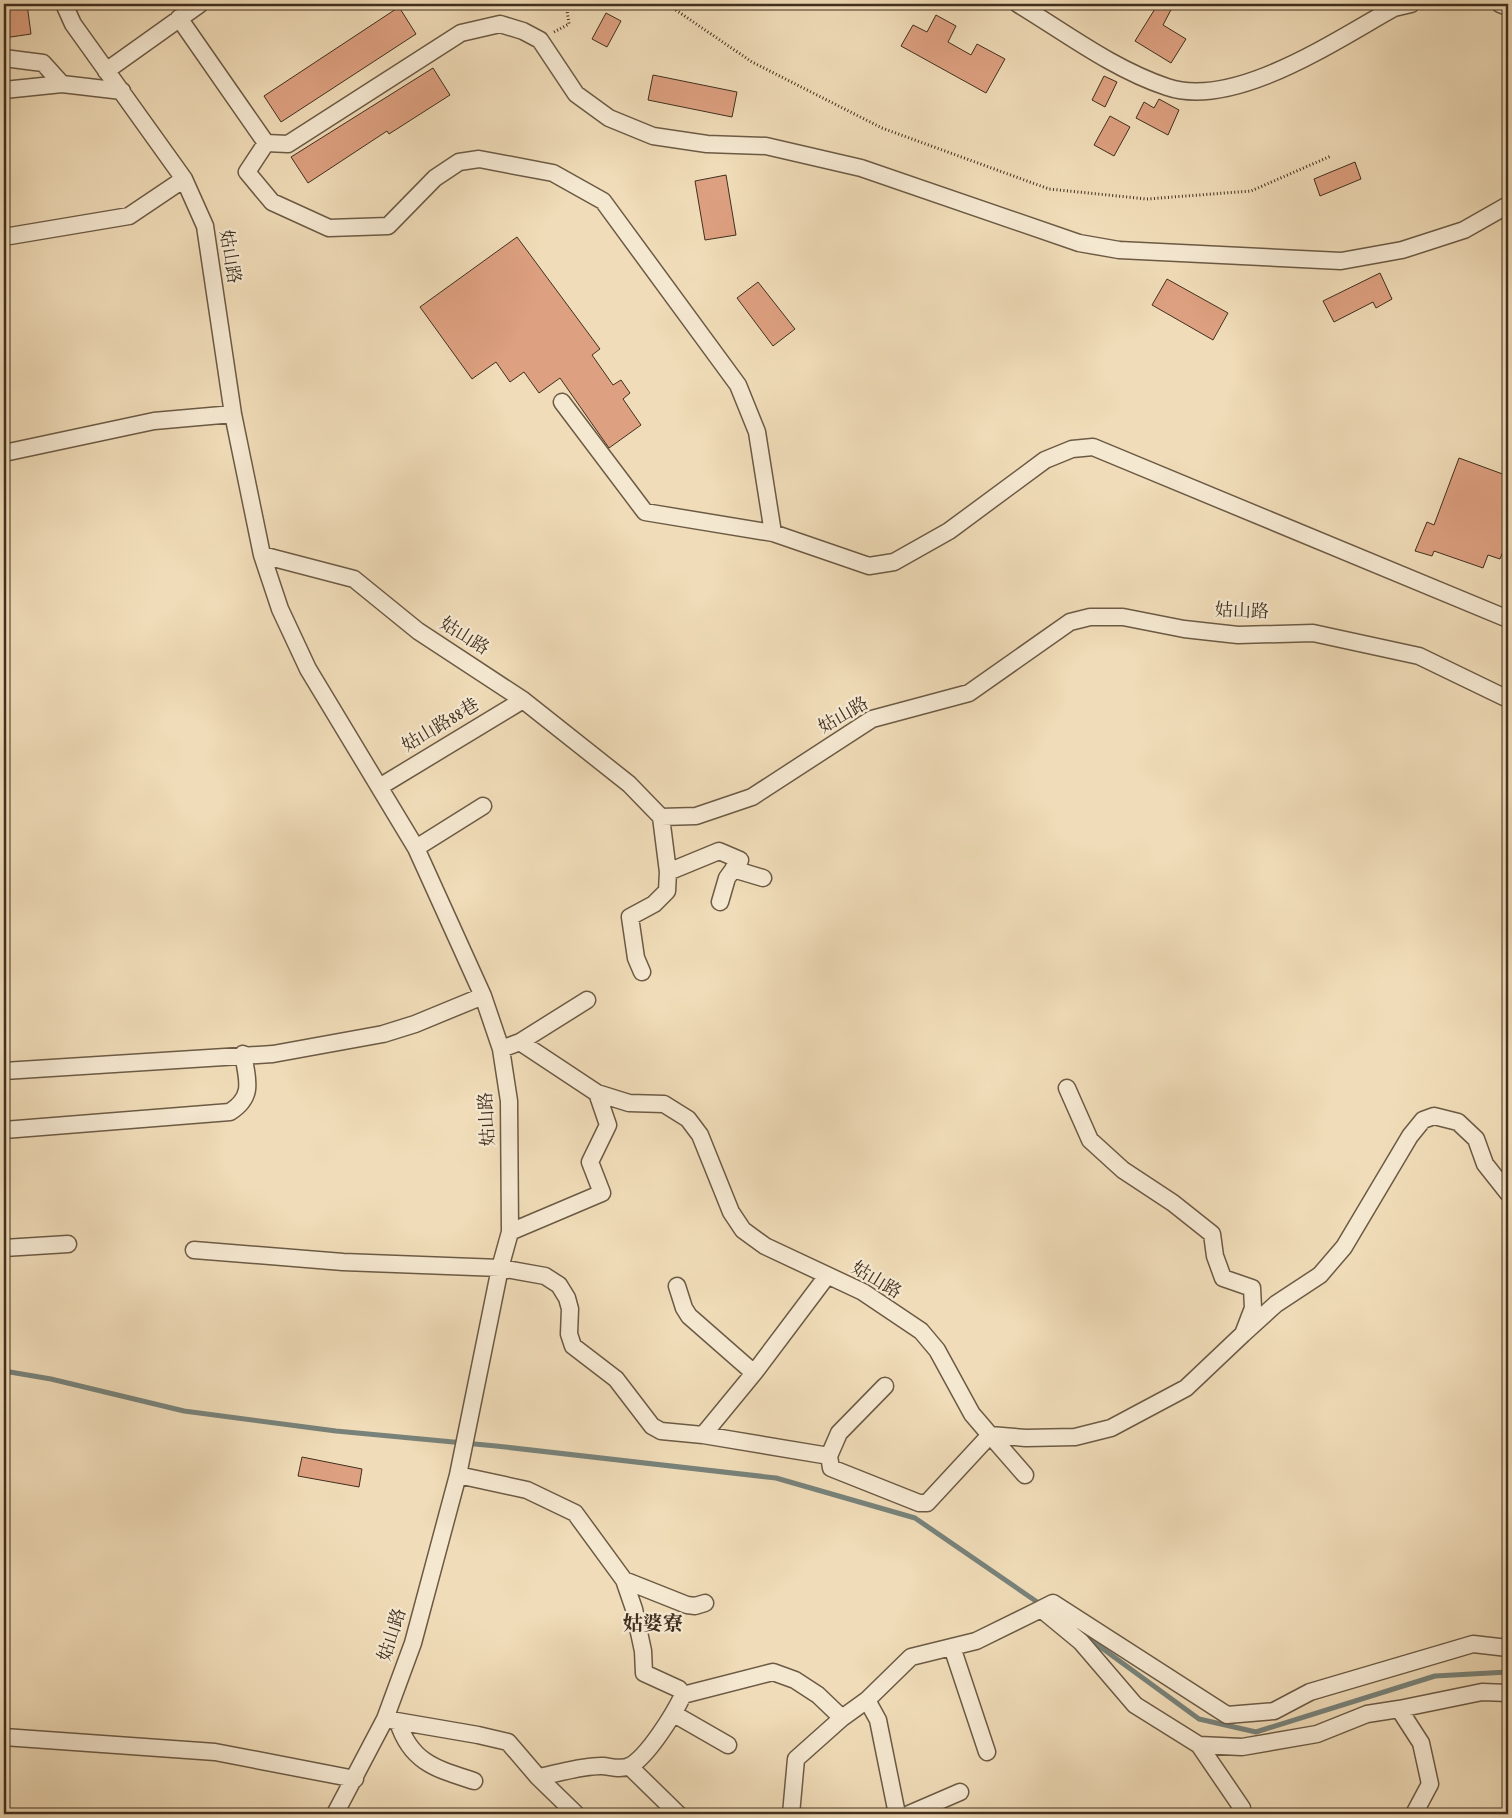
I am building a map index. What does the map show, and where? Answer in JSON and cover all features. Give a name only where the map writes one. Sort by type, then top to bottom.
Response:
[{"type":"street","name":"姑山路","points":[[64,4],[73,24],[184,179],[205,226],[233,414],[262,555],[280,609],[308,668],[381,786],[416,848],[483,996],[501,1049],[509,1101],[510,1232],[500,1268],[458,1475],[391,1720],[335,1814]]},
{"type":"street","points":[[106,71],[200,4]]},
{"type":"street","points":[[1018,4],[1126,71],[1169,88],[1209,92],[1249,83],[1302,58],[1394,8],[1411,4]]},
{"type":"street","points":[[1500,4],[1508,7]]},
{"type":"street","points":[[179,18],[266,143]]},
{"type":"street","points":[[266,143],[288,144],[461,33],[500,24],[523,31],[540,40],[576,94],[609,118],[653,136],[706,144],[766,146],[861,168],[1079,243],[1119,250],[1341,261],[1402,250],[1464,230],[1508,205]]},
{"type":"street","points":[[4,58],[43,63],[62,84]]},
{"type":"street","points":[[4,90],[62,84],[122,91]]},
{"type":"street","points":[[266,143],[247,172],[272,202],[329,228],[388,226],[435,178],[459,162],[479,159],[554,173],[603,201],[738,385],[757,432],[773,533]]},
{"type":"street","points":[[4,237],[129,216],[184,179]]},
{"type":"street","points":[[562,402],[645,512],[773,533],[869,566],[894,562],[949,531],[1045,460],[1072,449],[1093,447],[1508,619]]},
{"type":"street","points":[[4,453],[154,421],[233,414]]},
{"type":"street","name":"姑山路","points":[[262,555],[354,580],[418,631],[523,700],[629,784],[661,817],[696,816],[752,797],[872,719],[969,692],[1070,622],[1090,617],[1123,617],[1184,629],[1238,635],[1313,633],[1419,656],[1508,699]]},
{"type":"street","name":"姑山路88巷","points":[[381,786],[523,700]]},
{"type":"street","points":[[416,848],[483,806]]},
{"type":"street","points":[[642,972],[636,958],[630,917],[654,904],[667,891],[668,872],[661,817]]},
{"type":"street","points":[[668,872],[719,851],[740,860],[727,878],[720,902]]},
{"type":"street","points":[[733,869],[763,878]]},
{"type":"street","points":[[4,1071],[243,1054],[273,1054],[383,1034],[415,1024],[483,996]]},
{"type":"street","points":[[501,1049],[520,1042],[588,1000]]},
{"type":"street","name":"姑山路","points":[[520,1042],[596,1093],[629,1103],[664,1104],[677,1111],[700,1134],[731,1212],[743,1230],[765,1246],[863,1292],[926,1335],[938,1350],[972,1414],[1025,1475]]},
{"type":"street","points":[[4,1130],[230,1112],[243,1104],[249,1088],[243,1054]]},
{"type":"street","points":[[1067,1088],[1090,1140],[1123,1170],[1172,1203],[1212,1234],[1215,1256],[1223,1278],[1252,1288],[1253,1308],[1243,1334]]},
{"type":"street","points":[[510,1232],[602,1194],[590,1162],[608,1125],[596,1093]]},
{"type":"street","points":[[885,1386],[839,1433],[829,1456],[831,1468],[919,1503],[927,1503],[990,1435],[1026,1438],[1066,1438],[1091,1434],[1111,1428],[1186,1388],[1276,1304],[1320,1275],[1344,1247],[1410,1136],[1423,1120],[1434,1116],[1458,1122],[1476,1139],[1485,1164],[1508,1193]]},
{"type":"street","points":[[4,1248],[68,1244]]},
{"type":"street","points":[[194,1250],[343,1262],[500,1268],[545,1276],[559,1285],[570,1309],[569,1334],[573,1346],[616,1379],[652,1426],[661,1431],[703,1435],[829,1456]]},
{"type":"street","points":[[703,1435],[754,1373],[827,1276]]},
{"type":"street","points":[[676,1286],[689,1316],[754,1373]]},
{"type":"street","points":[[458,1475],[527,1490],[575,1513],[624,1580],[634,1609],[643,1651],[644,1674],[679,1689],[683,1695]]},
{"type":"street","points":[[624,1580],[687,1605],[704,1603]]},
{"type":"street","points":[[791,1814],[796,1759],[842,1718],[867,1700],[911,1657],[976,1641],[1053,1603],[1227,1714],[1274,1711],[1310,1692],[1473,1644],[1508,1648]]},
{"type":"street","points":[[1041,1609],[1082,1642],[1135,1705],[1199,1746],[1242,1808]]},
{"type":"street","points":[[952,1647],[987,1752]]},
{"type":"street","points":[[683,1695],[773,1672],[795,1680],[818,1695],[842,1718]]},
{"type":"street","points":[[1199,1746],[1242,1746],[1316,1734],[1367,1714],[1482,1692],[1508,1693]]},
{"type":"street","points":[[538,1777],[601,1766],[619,1768],[629,1766],[639,1759],[674,1714],[683,1695]]},
{"type":"street","points":[[867,1700],[878,1720],[897,1814]]},
{"type":"street","points":[[1399,1709],[1421,1743],[1430,1784],[1414,1814]]},
{"type":"street","points":[[674,1714],[728,1745]]},
{"type":"street","points":[[391,1720],[508,1742],[538,1777],[576,1814]]},
{"type":"street","points":[[391,1720],[416,1754],[433,1768],[474,1781]]},
{"type":"street","points":[[4,1737],[215,1752],[355,1779]]},
{"type":"street","points":[[629,1766],[678,1814]]},
{"type":"street","points":[[909,1814],[960,1792]]},
{"type":"path","points":[[540,40],[569,24],[566,4]]},
{"type":"path","points":[[667,4],[752,62],[882,128],[1049,189],[1147,199],[1252,191],[1331,156]]},
{"type":"building","points":[[27,4],[31,34],[4,38],[4,8]]},
{"type":"building","points":[[1158,4],[1174,4],[1163,25],[1186,39],[1171,63],[1135,41]]},
{"type":"building","points":[[399,7],[416,34],[281,122],[264,96]]},
{"type":"building","points":[[606,13],[621,21],[607,47],[592,39]]},
{"type":"building","points":[[936,15],[956,26],[948,42],[971,55],[977,44],[1005,59],[986,93],[901,46],[913,25],[927,32]]},
{"type":"building","points":[[433,68],[450,95],[389,134],[387,131],[308,183],[291,157]]},
{"type":"building","points":[[653,75],[737,92],[732,117],[648,100]]},
{"type":"building","points":[[1104,76],[1117,82],[1105,107],[1092,100]]},
{"type":"building","points":[[1159,99],[1179,110],[1168,135],[1136,118],[1144,102],[1154,108]]},
{"type":"building","points":[[1110,116],[1130,127],[1114,156],[1094,145]]},
{"type":"building","points":[[1355,162],[1361,179],[1320,196],[1314,179]]},
{"type":"building","points":[[726,175],[736,235],[705,240],[695,181]]},
{"type":"building","points":[[517,237],[600,349],[592,355],[613,385],[621,380],[630,393],[623,399],[641,425],[609,448],[560,378],[539,393],[524,372],[510,382],[496,362],[472,379],[420,307]]},
{"type":"building","points":[[1380,273],[1392,299],[1376,308],[1373,302],[1334,322],[1323,301]]},
{"type":"building","points":[[1167,279],[1228,313],[1213,340],[1152,305]]},
{"type":"building","points":[[758,282],[795,329],[773,346],[737,298]]},
{"type":"building","points":[[1459,458],[1508,476],[1508,539],[1500,559],[1488,555],[1483,568],[1434,551],[1432,556],[1415,551],[1427,522],[1434,525]]},
{"type":"building","points":[[302,1457],[362,1469],[359,1487],[298,1476]]},
{"type":"waterway","points":[[4,1371],[51,1379],[184,1411],[336,1431],[496,1446],[776,1478],[915,1518],[1043,1606]]},
{"type":"waterway","points":[[1084,1635],[1199,1719],[1256,1732],[1435,1676],[1508,1672]]},
{"type":"district","name":"姑婆寮","points":[[653,1624]]}]
